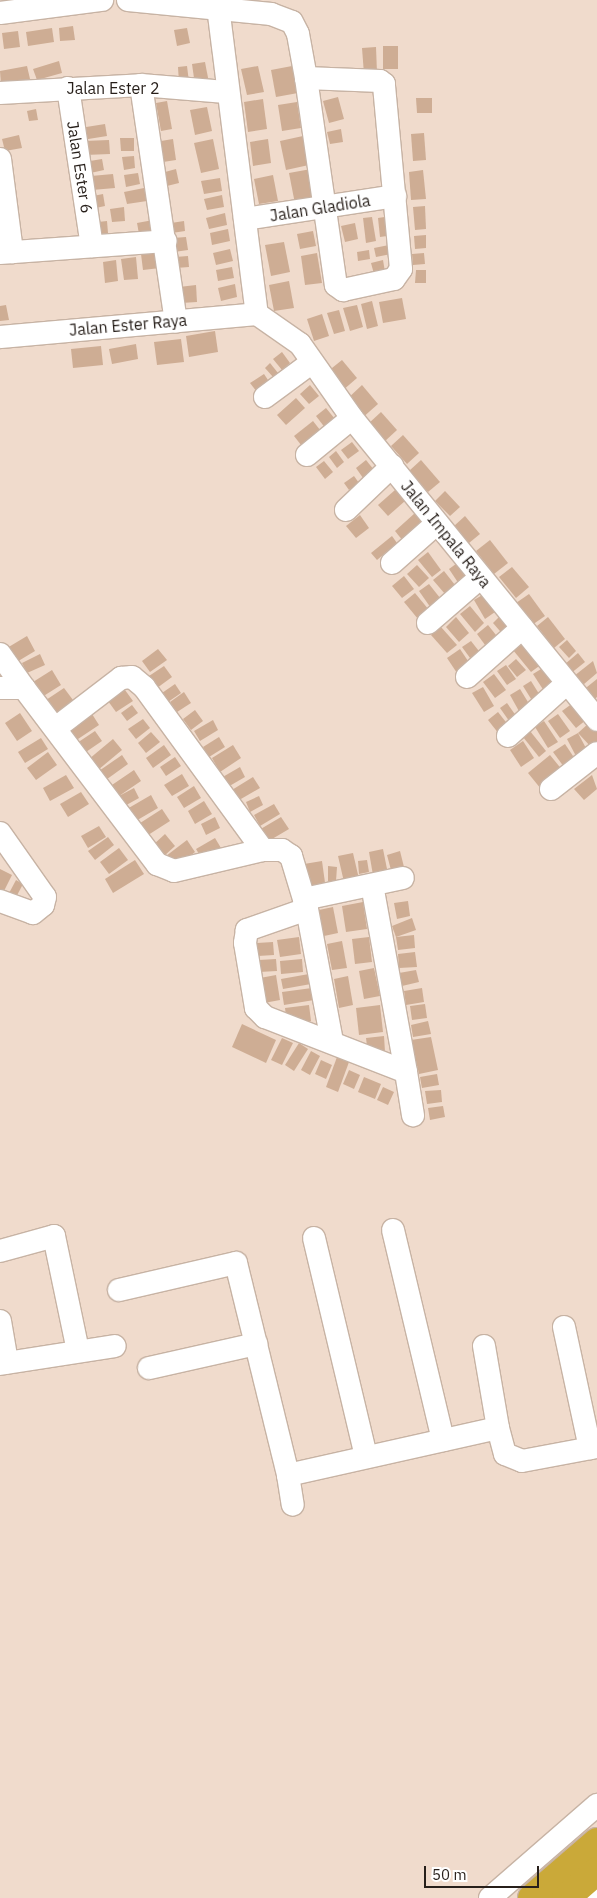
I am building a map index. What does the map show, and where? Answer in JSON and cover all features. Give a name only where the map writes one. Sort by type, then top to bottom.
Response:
[{"type":"highway","points":[[532,1898],[597,1842]]},
{"type":"highway","points":[[566,1898],[597,1871]]},
{"type":"street","points":[[0,13],[102,0]]},
{"type":"street","points":[[128,0],[218,7],[286,18],[298,34],[336,283],[343,290],[394,279],[400,274],[395,196],[384,83],[306,78]]},
{"type":"street","points":[[218,7],[226,92],[257,314]]},
{"type":"street","points":[[142,85],[176,320]]},
{"type":"street","name":"Jalan Ester 2","points":[[0,93],[142,85],[226,92]]},
{"type":"street","name":"Jalan Ester 6","points":[[68,88],[92,246]]},
{"type":"street","points":[[0,159],[6,252],[166,241]]},
{"type":"street","name":"Jalan Gladiola","points":[[245,219],[324,209],[395,196]]},
{"type":"street","name":"Jalan Ester Raya","points":[[0,337],[257,314]]},
{"type":"street","name":"Jalan Impala Raya","points":[[257,314],[305,354],[352,418],[597,720]]},
{"type":"street","points":[[265,397],[305,354]]},
{"type":"street","points":[[307,454],[352,418]]},
{"type":"street","points":[[346,510],[392,466]]},
{"type":"street","points":[[392,562],[438,522]]},
{"type":"street","points":[[428,623],[481,577]]},
{"type":"street","points":[[467,678],[522,628]]},
{"type":"street","points":[[0,654],[157,864],[183,870],[263,850],[282,850],[290,856],[305,904],[332,1041]]},
{"type":"street","points":[[57,728],[121,678],[132,677],[144,687],[263,850]]},
{"type":"street","points":[[508,736],[566,684]]},
{"type":"street","points":[[0,688],[24,688]]},
{"type":"street","points":[[551,789],[597,753]]},
{"type":"street","points":[[0,833],[45,897],[43,905],[33,913],[0,901]]},
{"type":"street","points":[[403,878],[305,904],[247,930],[245,943],[256,1008],[265,1017],[332,1041],[406,1072]]},
{"type":"street","points":[[372,885],[413,1115]]},
{"type":"street","points":[[393,1230],[444,1440]]},
{"type":"street","points":[[0,1251],[54,1236],[78,1351]]},
{"type":"street","points":[[314,1238],[366,1457]]},
{"type":"street","points":[[119,1290],[236,1263],[288,1475],[293,1505]]},
{"type":"street","points":[[0,1321],[3,1363],[114,1346]]},
{"type":"street","points":[[484,1346],[498,1428],[510,1459],[522,1461],[594,1447],[564,1327]]},
{"type":"street","points":[[149,1368],[256,1344]]},
{"type":"street","points":[[288,1475],[498,1428]]},
{"type":"street","points":[[490,1898],[597,1805]]},
{"type":"street","points":[[593,1898],[597,1894]]},
{"type":"building","points":[[73,26],[75,40],[60,41],[59,28]]},
{"type":"building","points":[[52,28],[54,42],[28,46],[26,32]]},
{"type":"building","points":[[187,28],[190,43],[177,46],[174,30]]},
{"type":"building","points":[[18,31],[20,47],[4,49],[2,33]]},
{"type":"building","points":[[383,46],[398,46],[398,69],[383,69]]},
{"type":"building","points":[[376,47],[377,73],[364,74],[362,48]]},
{"type":"building","points":[[59,61],[62,73],[37,80],[33,69]]},
{"type":"building","points":[[205,62],[209,83],[195,85],[192,64]]},
{"type":"building","points":[[27,66],[30,79],[1,84],[0,71]]},
{"type":"building","points":[[187,66],[189,82],[179,83],[178,67]]},
{"type":"building","points":[[258,66],[264,92],[247,95],[241,69]]},
{"type":"building","points":[[292,66],[298,93],[276,97],[271,70]]},
{"type":"building","points":[[338,97],[344,119],[329,123],[323,101]]},
{"type":"building","points":[[416,98],[432,98],[432,113],[417,113]]},
{"type":"building","points":[[263,99],[267,129],[248,132],[244,102]]},
{"type":"building","points":[[167,101],[172,129],[161,131],[156,103]]},
{"type":"building","points":[[297,102],[301,128],[282,131],[278,105]]},
{"type":"building","points":[[207,107],[212,131],[195,135],[190,110]]},
{"type":"building","points":[[36,109],[38,120],[29,121],[27,111]]},
{"type":"building","points":[[105,124],[107,136],[82,140],[80,128]]},
{"type":"building","points":[[341,129],[343,142],[330,144],[327,132]]},
{"type":"building","points":[[424,133],[426,160],[413,161],[411,134]]},
{"type":"building","points":[[19,135],[22,148],[5,151],[2,139]]},
{"type":"building","points":[[303,136],[309,165],[286,170],[280,141]]},
{"type":"building","points":[[120,138],[134,138],[134,151],[121,151]]},
{"type":"building","points":[[173,139],[176,160],[163,162],[161,141]]},
{"type":"building","points":[[213,139],[219,169],[201,173],[194,143]]},
{"type":"building","points":[[268,139],[271,163],[253,166],[250,142]]},
{"type":"building","points":[[109,140],[110,154],[85,155],[84,141]]},
{"type":"building","points":[[134,156],[135,168],[124,170],[122,157]]},
{"type":"building","points":[[102,159],[104,170],[86,174],[84,162]]},
{"type":"building","points":[[176,169],[179,183],[167,186],[165,172]]},
{"type":"building","points":[[311,169],[318,205],[296,209],[289,173]]},
{"type":"building","points":[[423,170],[426,199],[411,200],[409,172]]},
{"type":"building","points":[[138,173],[140,184],[126,187],[124,175]]},
{"type":"building","points":[[113,174],[115,188],[92,190],[91,176]]},
{"type":"building","points":[[273,175],[278,201],[259,204],[254,179]]},
{"type":"building","points":[[220,178],[222,191],[204,194],[201,181]]},
{"type":"building","points":[[144,188],[147,201],[127,204],[124,192]]},
{"type":"building","points":[[103,194],[105,206],[91,209],[88,197]]},
{"type":"building","points":[[222,195],[224,207],[207,210],[204,199]]},
{"type":"building","points":[[425,206],[426,229],[415,230],[413,207]]},
{"type":"building","points":[[124,207],[125,221],[112,222],[110,209]]},
{"type":"building","points":[[225,213],[227,225],[209,229],[206,218]]},
{"type":"building","points":[[391,216],[394,235],[380,237],[378,218]]},
{"type":"building","points":[[372,217],[376,241],[366,243],[363,218]]},
{"type":"building","points":[[153,220],[155,231],[139,234],[137,223]]},
{"type":"building","points":[[107,221],[108,233],[99,234],[98,222]]},
{"type":"building","points":[[184,221],[185,231],[172,233],[171,223]]},
{"type":"building","points":[[355,223],[358,239],[345,242],[341,226]]},
{"type":"building","points":[[228,229],[230,241],[212,245],[210,233]]},
{"type":"building","points":[[313,231],[316,246],[300,249],[297,234]]},
{"type":"building","points":[[426,235],[426,248],[415,249],[414,236]]},
{"type":"building","points":[[186,237],[188,250],[174,252],[173,238]]},
{"type":"building","points":[[284,242],[290,272],[271,276],[265,245]]},
{"type":"building","points":[[389,245],[391,254],[376,257],[374,248]]},
{"type":"building","points":[[230,249],[233,261],[216,265],[213,253]]},
{"type":"building","points":[[369,250],[370,259],[358,261],[357,252]]},
{"type":"building","points":[[158,252],[160,268],[143,270],[141,254]]},
{"type":"building","points":[[317,253],[322,283],[305,285],[301,256]]},
{"type":"building","points":[[424,253],[425,264],[413,265],[412,254]]},
{"type":"building","points":[[188,256],[189,267],[176,268],[175,257]]},
{"type":"building","points":[[136,257],[138,279],[124,280],[121,259]]},
{"type":"building","points":[[116,260],[118,281],[105,283],[103,262]]},
{"type":"building","points":[[383,260],[385,272],[374,274],[371,263]]},
{"type":"building","points":[[232,267],[234,278],[218,281],[216,270]]},
{"type":"building","points":[[416,270],[426,270],[426,283],[415,283]]},
{"type":"building","points":[[289,281],[294,308],[274,311],[269,285]]},
{"type":"building","points":[[235,284],[237,297],[221,301],[218,288]]},
{"type":"building","points":[[196,285],[197,302],[181,303],[179,287]]},
{"type":"building","points":[[402,298],[406,319],[383,323],[379,302]]},
{"type":"building","points":[[372,301],[378,326],[367,329],[361,304]]},
{"type":"building","points":[[6,305],[9,320],[0,321],[0,306]]},
{"type":"building","points":[[357,305],[363,327],[350,331],[343,308]]},
{"type":"building","points":[[339,310],[345,331],[334,334],[327,313]]},
{"type":"building","points":[[322,314],[329,336],[314,341],[307,319]]},
{"type":"building","points":[[215,331],[218,352],[189,357],[186,336]]},
{"type":"building","points":[[181,339],[184,362],[157,365],[154,342]]},
{"type":"building","points":[[136,344],[138,359],[112,364],[109,349]]},
{"type":"building","points":[[101,346],[103,365],[73,368],[71,349]]},
{"type":"building","points":[[282,352],[290,363],[282,370],[273,359]]},
{"type":"building","points":[[342,360],[357,378],[342,391],[327,372]]},
{"type":"building","points":[[270,363],[278,373],[273,377],[265,368]]},
{"type":"building","points":[[264,374],[270,383],[257,392],[250,383]]},
{"type":"building","points":[[310,385],[319,396],[309,404],[300,394]]},
{"type":"building","points":[[362,385],[378,404],[361,419],[345,401]]},
{"type":"building","points":[[296,398],[305,408],[286,425],[277,415]]},
{"type":"building","points":[[326,408],[339,424],[329,433],[316,416]]},
{"type":"building","points":[[381,412],[397,430],[384,442],[368,424]]},
{"type":"building","points":[[313,421],[324,435],[305,450],[294,436]]},
{"type":"building","points":[[403,435],[419,453],[407,464],[391,446]]},
{"type":"building","points":[[352,442],[359,451],[348,459],[341,450]]},
{"type":"building","points":[[336,451],[344,462],[337,468],[329,457]]},
{"type":"building","points":[[366,460],[374,470],[363,478],[356,468]]},
{"type":"building","points":[[421,460],[440,482],[428,492],[409,471]]},
{"type":"building","points":[[324,461],[333,472],[325,479],[316,467]]},
{"type":"building","points":[[354,476],[359,483],[349,490],[344,483]]},
{"type":"building","points":[[395,490],[405,501],[388,516],[378,505]]},
{"type":"building","points":[[445,491],[460,507],[450,516],[435,501]]},
{"type":"building","points":[[415,513],[424,524],[403,541],[395,531]]},
{"type":"building","points":[[360,515],[369,528],[356,538],[346,526]]},
{"type":"building","points":[[465,516],[480,534],[469,543],[454,526]]},
{"type":"building","points":[[392,536],[397,543],[377,560],[371,553]]},
{"type":"building","points":[[490,540],[508,563],[494,574],[476,551]]},
{"type":"building","points":[[428,552],[441,570],[432,577],[418,560]]},
{"type":"building","points":[[460,561],[471,576],[459,584],[449,569]]},
{"type":"building","points":[[417,565],[429,578],[419,587],[407,574]]},
{"type":"building","points":[[512,567],[529,587],[516,598],[499,577]]},
{"type":"building","points":[[444,571],[455,585],[445,594],[433,580]]},
{"type":"building","points":[[404,576],[414,589],[402,598],[392,586]]},
{"type":"building","points":[[429,584],[444,603],[433,611],[419,591]]},
{"type":"building","points":[[415,593],[429,610],[418,619],[404,602]]},
{"type":"building","points":[[484,594],[495,612],[485,619],[474,600]]},
{"type":"building","points":[[529,594],[545,616],[532,625],[516,603]]},
{"type":"building","points":[[470,606],[484,623],[475,632],[460,614]]},
{"type":"building","points":[[500,616],[513,631],[506,638],[493,623]]},
{"type":"building","points":[[456,617],[469,633],[459,642],[446,627]]},
{"type":"building","points":[[548,617],[565,639],[554,648],[537,626]]},
{"type":"building","points":[[488,625],[500,640],[488,649],[477,634]]},
{"type":"building","points":[[441,627],[457,645],[447,653],[431,635]]},
{"type":"building","points":[[27,636],[35,651],[15,663],[7,648]]},
{"type":"building","points":[[567,640],[576,651],[569,658],[559,647]]},
{"type":"building","points":[[471,641],[482,655],[473,662],[462,647]]},
{"type":"building","points":[[524,641],[542,664],[531,672],[513,650]]},
{"type":"building","points":[[158,649],[167,660],[150,672],[142,661]]},
{"type":"building","points":[[460,649],[470,664],[457,673],[447,658]]},
{"type":"building","points":[[578,653],[585,662],[565,678],[558,670]]},
{"type":"building","points":[[40,654],[45,665],[27,673],[22,663]]},
{"type":"building","points":[[516,659],[526,670],[517,677],[508,666]]},
{"type":"building","points":[[593,661],[597,673],[577,690],[569,680]]},
{"type":"building","points":[[506,665],[516,679],[507,685],[497,671]]},
{"type":"building","points":[[164,666],[172,677],[157,688],[149,676]]},
{"type":"building","points":[[546,666],[557,682],[544,691],[533,674]]},
{"type":"building","points":[[52,670],[61,685],[42,697],[33,682]]},
{"type":"building","points":[[494,674],[506,690],[495,698],[483,682]]},
{"type":"building","points":[[597,679],[597,697],[591,702],[582,691]]},
{"type":"building","points":[[531,681],[541,697],[533,702],[523,686]]},
{"type":"building","points":[[175,684],[181,693],[168,702],[162,693]]},
{"type":"building","points":[[483,687],[494,706],[484,712],[472,693]]},
{"type":"building","points":[[64,688],[76,704],[58,716],[46,700]]},
{"type":"building","points":[[520,689],[531,707],[520,713],[510,695]]},
{"type":"building","points":[[125,690],[133,701],[116,712],[108,701]]},
{"type":"building","points":[[184,692],[191,703],[177,712],[170,702]]},
{"type":"building","points":[[507,703],[519,720],[512,725],[500,708]]},
{"type":"building","points":[[573,703],[586,720],[576,728],[562,711]]},
{"type":"building","points":[[132,705],[138,713],[127,721],[121,713]]},
{"type":"building","points":[[195,710],[203,721],[191,730],[183,719]]},
{"type":"building","points":[[498,712],[509,726],[499,734],[488,720]]},
{"type":"building","points":[[20,713],[32,731],[17,741],[5,723]]},
{"type":"building","points":[[92,714],[99,725],[75,741],[67,730]]},
{"type":"building","points":[[558,714],[570,731],[560,738],[548,721]]},
{"type":"building","points":[[143,719],[150,728],[136,739],[128,729]]},
{"type":"building","points":[[213,720],[218,730],[200,741],[194,731]]},
{"type":"building","points":[[544,721],[558,742],[548,748],[535,727]]},
{"type":"building","points":[[589,723],[597,731],[597,741],[591,747],[578,733]]},
{"type":"building","points":[[95,731],[102,741],[83,754],[77,743]]},
{"type":"building","points":[[530,731],[546,751],[539,757],[523,737]]},
{"type":"building","points":[[151,732],[160,742],[146,753],[138,743]]},
{"type":"building","points":[[578,733],[588,752],[577,758],[567,739]]},
{"type":"building","points":[[219,737],[225,747],[209,757],[203,747]]},
{"type":"building","points":[[41,738],[48,749],[25,763],[18,752]]},
{"type":"building","points":[[113,739],[122,750],[98,770],[89,759]]},
{"type":"building","points":[[523,741],[534,758],[521,767],[510,750]]},
{"type":"building","points":[[565,744],[575,759],[564,767],[553,752]]},
{"type":"building","points":[[164,745],[171,755],[153,768],[146,758]]},
{"type":"building","points":[[233,745],[241,758],[220,772],[212,758]]},
{"type":"building","points":[[48,752],[57,765],[36,780],[27,768]]},
{"type":"building","points":[[122,755],[128,764],[103,782],[96,773]]},
{"type":"building","points":[[550,755],[563,771],[541,789],[528,773]]},
{"type":"building","points":[[175,757],[181,766],[166,776],[160,767]]},
{"type":"building","points":[[240,767],[245,777],[226,788],[221,778]]},
{"type":"building","points":[[134,770],[141,781],[119,796],[134,788],[139,798],[121,808],[109,787]]},
{"type":"building","points":[[182,774],[189,786],[172,796],[164,785]]},
{"type":"building","points":[[66,775],[74,788],[50,801],[43,788]]},
{"type":"building","points":[[592,775],[597,789],[584,800],[574,789]]},
{"type":"building","points":[[253,777],[260,788],[234,803],[227,793]]},
{"type":"building","points":[[194,786],[201,798],[184,808],[177,797]]},
{"type":"building","points":[[81,792],[89,804],[68,817],[60,804]]},
{"type":"building","points":[[151,795],[158,808],[134,822],[127,809]]},
{"type":"building","points":[[259,796],[263,805],[250,812],[246,802]]},
{"type":"building","points":[[204,801],[212,814],[195,824],[188,811]]},
{"type":"building","points":[[274,804],[280,814],[260,826],[254,815]]},
{"type":"building","points":[[162,809],[170,821],[145,837],[137,825]]},
{"type":"building","points":[[215,817],[220,828],[206,835],[201,824]]},
{"type":"building","points":[[281,817],[289,829],[267,842],[259,830]]},
{"type":"building","points":[[99,826],[106,837],[88,848],[81,836]]},
{"type":"building","points":[[165,834],[175,846],[163,857],[153,845]]},
{"type":"building","points":[[108,837],[114,845],[95,860],[88,851]]},
{"type":"building","points":[[215,838],[224,853],[205,864],[196,849]]},
{"type":"building","points":[[187,840],[195,852],[175,868],[166,856]]},
{"type":"building","points":[[119,848],[128,860],[109,874],[100,862]]},
{"type":"building","points":[[383,849],[389,879],[374,881],[369,852]]},
{"type":"building","points":[[400,851],[404,867],[391,870],[387,855]]},
{"type":"building","points":[[353,853],[359,879],[344,882],[338,856]]},
{"type":"building","points":[[135,860],[144,874],[113,893],[105,879]]},
{"type":"building","points":[[367,860],[369,872],[359,874],[358,861]]},
{"type":"building","points":[[322,861],[326,890],[309,893],[304,864]]},
{"type":"building","points":[[328,866],[337,867],[336,881],[328,881]]},
{"type":"building","points":[[0,869],[12,875],[4,891],[0,889]]},
{"type":"building","points":[[16,880],[23,884],[14,901],[7,897]]},
{"type":"building","points":[[408,901],[410,916],[397,919],[394,903]]},
{"type":"building","points":[[363,902],[367,929],[346,932],[342,906]]},
{"type":"building","points":[[333,907],[338,933],[324,936],[319,910]]},
{"type":"building","points":[[412,918],[416,930],[396,937],[392,926]]},
{"type":"building","points":[[414,935],[415,948],[398,950],[396,937]]},
{"type":"building","points":[[299,937],[301,954],[280,957],[277,940]]},
{"type":"building","points":[[369,937],[372,962],[355,964],[352,939]]},
{"type":"building","points":[[342,941],[347,968],[332,970],[327,944]]},
{"type":"building","points":[[273,942],[274,955],[258,956],[257,943]]},
{"type":"building","points":[[415,952],[417,967],[399,968],[398,954]]},
{"type":"building","points":[[276,959],[277,971],[259,972],[259,960]]},
{"type":"building","points":[[302,959],[303,972],[281,974],[280,961]]},
{"type":"building","points":[[374,968],[380,996],[364,999],[359,971]]},
{"type":"building","points":[[416,970],[419,982],[402,986],[399,973]]},
{"type":"building","points":[[309,974],[311,984],[283,989],[281,979]]},
{"type":"building","points":[[276,975],[280,1000],[264,1003],[260,978]]},
{"type":"building","points":[[348,976],[353,1005],[339,1008],[334,979]]},
{"type":"building","points":[[312,988],[314,1000],[284,1005],[282,992]]},
{"type":"building","points":[[422,988],[424,1002],[406,1005],[404,991]]},
{"type":"building","points":[[425,1004],[427,1018],[412,1020],[410,1006]]},
{"type":"building","points":[[309,1005],[311,1021],[287,1024],[285,1008]]},
{"type":"building","points":[[380,1005],[383,1032],[359,1035],[356,1008]]},
{"type":"building","points":[[428,1021],[431,1034],[413,1037],[411,1025]]},
{"type":"building","points":[[242,1024],[276,1040],[266,1063],[232,1047]]},
{"type":"building","points":[[384,1036],[385,1052],[368,1054],[366,1038]]},
{"type":"building","points":[[431,1037],[438,1070],[419,1074],[411,1040]]},
{"type":"building","points":[[282,1038],[293,1043],[282,1065],[271,1060]]},
{"type":"building","points":[[299,1043],[308,1049],[294,1071],[285,1065]]},
{"type":"building","points":[[311,1051],[320,1056],[310,1075],[301,1070]]},
{"type":"building","points":[[337,1057],[349,1062],[338,1092],[326,1087]]},
{"type":"building","points":[[321,1060],[332,1065],[326,1079],[315,1074]]},
{"type":"building","points":[[349,1070],[360,1075],[354,1089],[343,1084]]},
{"type":"building","points":[[437,1074],[439,1085],[422,1088],[420,1077]]},
{"type":"building","points":[[364,1077],[381,1084],[375,1099],[358,1092]]},
{"type":"building","points":[[383,1087],[394,1092],[388,1105],[377,1100]]},
{"type":"building","points":[[441,1090],[442,1102],[427,1104],[425,1091]]},
{"type":"building","points":[[443,1106],[445,1117],[430,1120],[428,1108]]}]
